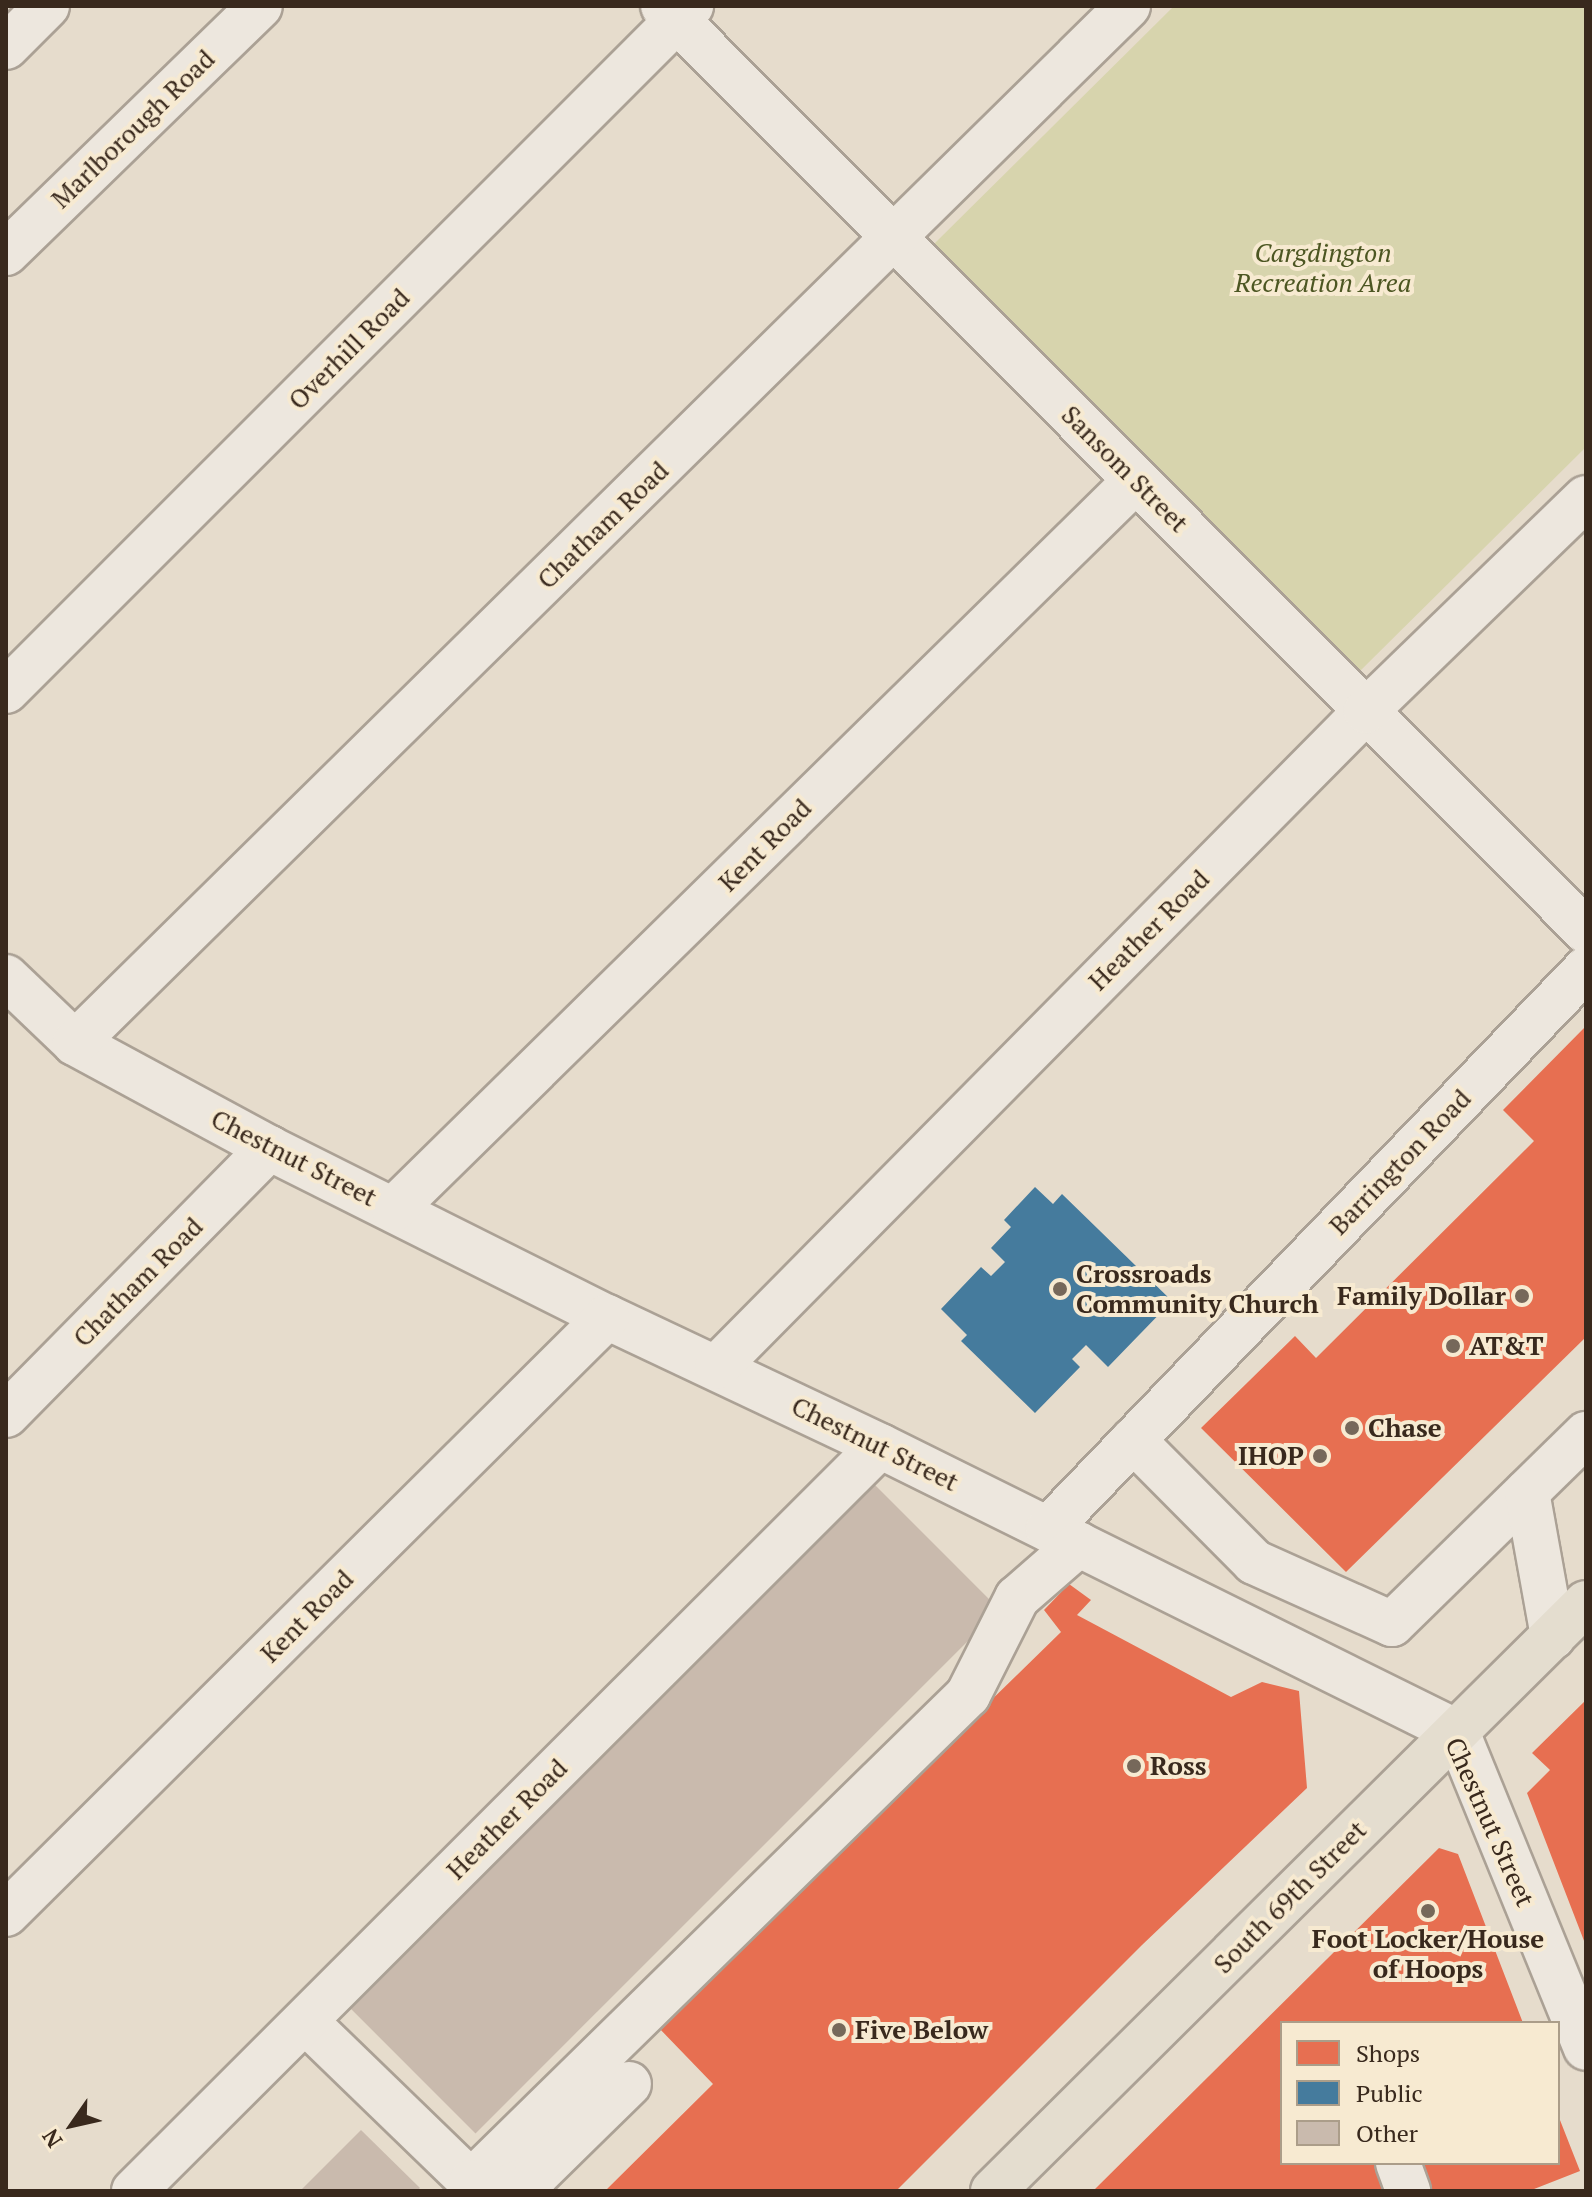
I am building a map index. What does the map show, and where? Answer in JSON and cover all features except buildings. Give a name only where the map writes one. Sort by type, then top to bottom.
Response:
[{"type":"main road","name":"South 69th Street","points":[[993,2191],[1586,1603]]},
{"type":"street","points":[[6,47],[47,6]]},
{"type":"street","name":"Marlborough Road","points":[[6,253],[260,6]]},
{"type":"street","name":"Chatham Road","points":[[75,1043],[1128,6]]},
{"type":"street","name":"Sansom Street","points":[[677,11],[895,238],[1586,931]]},
{"type":"street","name":"Overhill Road","points":[[6,691],[677,11]]},
{"type":"street","name":"Kent Road","points":[[394,1209],[1136,480]]},
{"type":"street","name":"Heather Road","points":[[717,1367],[1366,711],[1586,498]]},
{"type":"street","name":"Barrington Road","points":[[459,2183],[968,1695],[1017,1598],[1133,1440],[1586,969]]},
{"type":"street","name":"Chestnut Street","points":[[6,977],[75,1043],[269,1148],[607,1317],[880,1446],[1457,1732],[1586,2048]]},
{"type":"street","name":"Chatham Road","points":[[6,1415],[269,1148]]},
{"type":"street","name":"Kent Road","points":[[6,1914],[607,1317]]},
{"type":"street","points":[[1133,1440],[1254,1562],[1392,1624],[1586,1434]]},
{"type":"street","name":"Heather Road","points":[[134,2191],[880,1446]]},
{"type":"street","points":[[1527,1492],[1553,1637]]},
{"type":"street","points":[[305,2021],[459,2183],[507,2188],[536,2175],[629,2084]]},
{"type":"street","points":[[1399,2165],[1408,2191]]},
{"type":"green space","name":"Cargdington Recreation Area","points":[[1174,6],[1586,6],[1586,447],[1357,674],[933,245]]},
{"type":"place","name":"Crossroads Community Church","points":[[1060,1289]]},
{"type":"place","name":"Family Dollar","points":[[1522,1296]]},
{"type":"place","name":"AT&T","points":[[1453,1346]]},
{"type":"place","name":"Chase","points":[[1352,1428]]},
{"type":"place","name":"IHOP","points":[[1320,1456]]},
{"type":"place","name":"Ross","points":[[1134,1766]]},
{"type":"place","name":"Foot Locker/House of Hoops","points":[[1428,1911]]},
{"type":"place","name":"Five Below","points":[[839,2030]]}]
